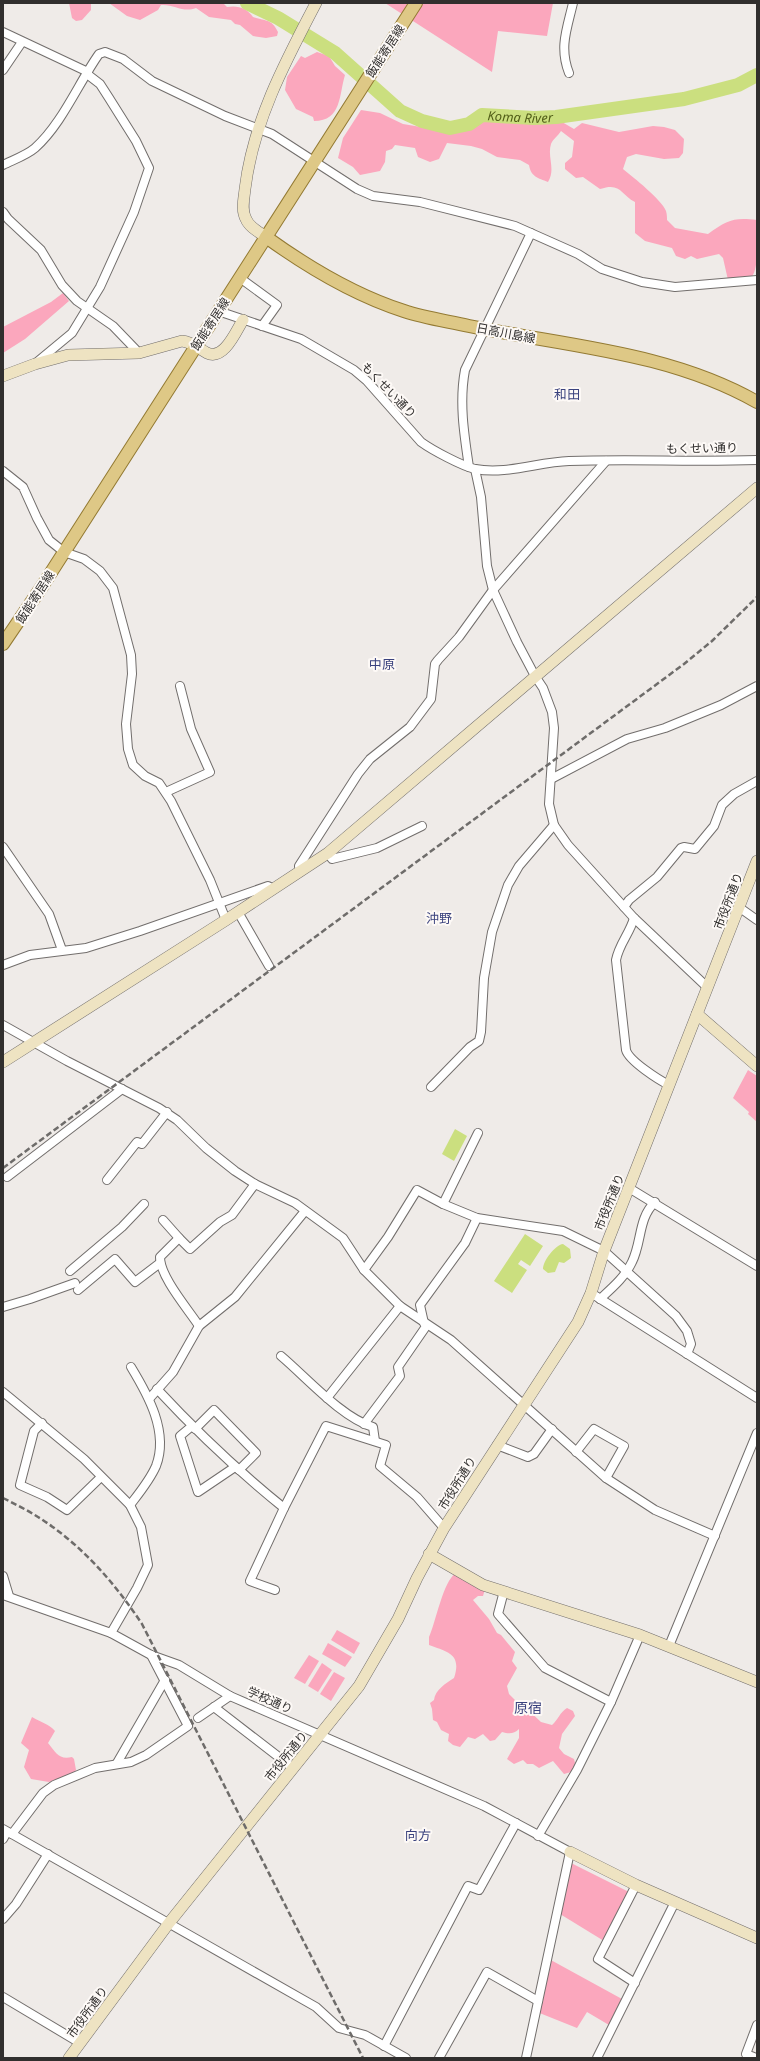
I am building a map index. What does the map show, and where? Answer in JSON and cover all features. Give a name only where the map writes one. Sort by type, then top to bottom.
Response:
[{"type":"main road","name":"飯能寄居線","points":[[3,644],[64,552],[413,8]]},
{"type":"main road","name":"日高川島線","points":[[266,237],[319,272],[361,294],[405,311],[484,329],[662,363],[720,383],[757,402]]},
{"type":"street","points":[[266,237],[248,224],[244,212],[249,163],[267,105],[291,51],[316,3]]},
{"type":"street","points":[[569,73],[564,60],[563,47],[573,3]]},
{"type":"street","points":[[3,32],[87,73],[100,84],[136,141],[149,168],[125,233],[100,287],[72,333],[35,364]]},
{"type":"street","points":[[3,70],[22,42]]},
{"type":"street","points":[[3,165],[35,148],[47,134],[100,54],[105,52],[123,59],[152,81],[225,116],[259,128],[280,138],[357,189],[373,196],[420,202],[531,232],[578,254],[602,269],[642,282],[675,287],[757,280]]},
{"type":"street","points":[[3,212],[8,220],[40,250],[62,285],[86,309],[113,326],[139,353]]},
{"type":"street","points":[[531,232],[464,370],[461,390],[465,443],[481,497],[487,566],[493,590],[535,676],[543,688],[552,712],[554,728],[549,804],[554,825],[568,844],[634,918],[707,987]]},
{"type":"street","points":[[240,278],[277,305],[262,326]]},
{"type":"street","name":"もくせい通り","points":[[218,311],[301,339],[354,370],[367,381],[421,442],[429,448],[472,468],[527,467],[567,461],[696,462],[757,460]]},
{"type":"street","points":[[4,374],[35,364],[68,356],[139,353],[182,341],[211,354],[221,352],[243,320]]},
{"type":"street","points":[[300,872],[299,866],[358,774],[370,759],[410,727],[430,699],[435,664],[459,637],[493,590],[606,461]]},
{"type":"street","points":[[3,471],[23,486],[49,540],[64,552],[84,559],[100,571],[113,588],[131,655],[132,674],[126,724],[128,749],[133,765],[145,776],[159,783],[166,792],[210,880],[226,920]]},
{"type":"street","points":[[3,1062],[328,853],[757,488]]},
{"type":"street","points":[[166,792],[210,772],[190,728],[180,686]]},
{"type":"street","points":[[551,778],[627,739],[665,728],[721,705],[757,686]]},
{"type":"street","points":[[624,907],[629,900],[657,877],[680,848],[684,847],[695,849],[714,826],[722,805],[734,794],[757,781]]},
{"type":"street","points":[[431,1087],[470,1047],[479,1041],[481,1032],[484,978],[492,932],[508,885],[515,872],[554,825]]},
{"type":"street","points":[[328,853],[332,859],[377,848],[422,826]]},
{"type":"street","points":[[3,847],[48,914],[62,950]]},
{"type":"street","name":"市役所通り","points":[[69,2058],[169,1923],[358,1686],[371,1667],[398,1619],[429,1554],[444,1528],[523,1404],[596,1296],[604,1251],[707,987],[740,908],[757,861]]},
{"type":"street","points":[[3,965],[30,955],[86,948],[268,886],[274,889]]},
{"type":"street","points":[[740,908],[757,920]]},
{"type":"street","points":[[238,912],[269,966]]},
{"type":"street","points":[[634,918],[632,928],[618,950],[616,960],[626,1050],[629,1056],[654,1076],[669,1085]]},
{"type":"street","points":[[697,1014],[757,1066]]},
{"type":"street","points":[[3,1025],[35,1041],[67,1061],[167,1112],[235,1172],[255,1184],[295,1203],[343,1238],[364,1270],[400,1306],[451,1340],[606,1478],[655,1510],[714,1536]]},
{"type":"street","points":[[7,1177],[122,1089]]},
{"type":"street","points":[[108,1180],[137,1142],[142,1144],[167,1112]]},
{"type":"street","points":[[443,1204],[478,1133]]},
{"type":"street","points":[[163,1220],[190,1249],[220,1222],[232,1215],[255,1184]]},
{"type":"street","points":[[629,1188],[655,1202],[757,1266]]},
{"type":"street","points":[[364,1270],[388,1237],[417,1190],[443,1204],[477,1218],[563,1231],[604,1251],[626,1273],[676,1316],[687,1331],[691,1344],[687,1354]]},
{"type":"street","points":[[655,1202],[645,1214],[633,1260],[626,1273],[596,1296],[757,1398]]},
{"type":"street","points":[[70,1271],[122,1227],[144,1204]]},
{"type":"street","points":[[149,1399],[173,1372],[199,1326],[235,1297],[305,1211]]},
{"type":"street","points":[[364,1424],[400,1376],[398,1367],[425,1324],[420,1305],[465,1243],[477,1218]]},
{"type":"street","points":[[179,1238],[160,1257],[160,1263],[165,1275],[199,1326]]},
{"type":"street","points":[[3,1307],[76,1287],[116,1259],[135,1282],[160,1263]]},
{"type":"street","points":[[327,1398],[400,1306]]},
{"type":"street","points":[[281,1356],[327,1398],[364,1424],[373,1427],[375,1441]]},
{"type":"street","points":[[130,1505],[148,1481],[156,1465],[160,1433],[149,1399],[131,1367]]},
{"type":"street","points":[[157,1390],[193,1428],[237,1469],[284,1508]]},
{"type":"street","points":[[3,1392],[42,1422],[84,1459],[130,1505],[141,1526],[148,1565],[137,1588],[111,1633]]},
{"type":"street","points":[[214,1410],[256,1453],[237,1469],[198,1492],[180,1436],[193,1428],[214,1410]]},
{"type":"street","points":[[42,1422],[34,1432],[20,1484],[47,1497],[67,1510],[101,1477]]},
{"type":"street","points":[[275,1590],[250,1581],[284,1508],[326,1426],[386,1445],[380,1466],[417,1497],[444,1528]]},
{"type":"street","points":[[497,1445],[528,1457],[534,1454],[552,1429]]},
{"type":"street","points":[[576,1452],[594,1429],[624,1446],[606,1478]]},
{"type":"street","points":[[669,1646],[757,1432]]},
{"type":"street","points":[[429,1554],[484,1585],[640,1635],[757,1682]]},
{"type":"street","points":[[3,1576],[6,1595]]},
{"type":"street","points":[[504,1592],[498,1614],[545,1668],[611,1702]]},
{"type":"street","name":"学校通り","points":[[6,1595],[111,1633],[151,1655],[179,1665],[230,1696],[319,1736],[484,1806],[570,1852]]},
{"type":"street","points":[[538,1836],[577,1770],[611,1702],[640,1635]]},
{"type":"street","points":[[151,1655],[188,1726],[146,1755],[131,1762],[95,1768],[54,1785],[43,1793],[6,1833],[48,1854],[316,2007],[339,2028],[365,2035],[406,2058]]},
{"type":"street","points":[[118,1764],[164,1680]]},
{"type":"street","points":[[198,1718],[230,1696]]},
{"type":"street","points":[[214,1707],[293,1768]]},
{"type":"street","points":[[384,2046],[468,1886],[479,1890],[516,1823]]},
{"type":"street","points":[[527,2057],[570,1852],[636,1885],[757,1938]]},
{"type":"street","points":[[3,1919],[16,1904],[48,1854]]},
{"type":"street","points":[[635,1983],[598,1959],[636,1885]]},
{"type":"street","points":[[597,2058],[675,1902]]},
{"type":"street","points":[[439,2058],[487,1972],[538,2001]]},
{"type":"street","points":[[3,1996],[80,2043]]},
{"type":"street","points":[[756,2058],[745,2056],[757,2026]]},
{"type":"shaded area","points":[[69,3],[91,3],[91,10],[82,20],[76,21],[72,18]]},
{"type":"shaded area","points":[[109,3],[223,3],[227,7],[235,6],[242,8],[248,11],[253,17],[270,22],[278,32],[277,36],[266,38],[253,36],[240,25],[235,24],[231,20],[209,17],[196,8],[187,10],[166,5],[161,5],[158,10],[140,20],[127,16]]},
{"type":"shaded area","points":[[385,3],[553,3],[547,36],[498,31],[492,72]]},
{"type":"shaded area","points":[[317,52],[329,56],[335,66],[345,75],[340,98],[335,111],[323,120],[314,121],[313,117],[296,109],[285,90],[287,77],[301,56],[305,58]]},
{"type":"shaded area","points":[[361,110],[380,113],[403,124],[459,132],[471,127],[479,120],[492,118],[498,113],[507,111],[522,121],[551,120],[562,122],[574,129],[582,123],[619,132],[653,126],[675,130],[684,139],[683,153],[679,158],[664,159],[636,154],[627,157],[623,169],[659,201],[666,211],[667,220],[675,228],[708,234],[720,225],[736,219],[757,220],[757,260],[753,275],[745,280],[728,280],[723,258],[719,254],[697,259],[691,256],[685,259],[676,256],[672,248],[645,241],[635,233],[635,202],[616,188],[607,187],[600,189],[583,177],[576,178],[565,169],[565,163],[572,157],[574,141],[561,131],[551,144],[551,172],[548,182],[533,175],[529,165],[520,160],[497,157],[482,149],[471,146],[447,143],[439,159],[430,162],[418,157],[415,148],[395,145],[392,149],[386,151],[385,162],[380,171],[360,175],[353,167],[338,158],[343,138]]},
{"type":"shaded area","points":[[63,293],[69,301],[25,339],[3,353],[3,327],[51,302]]},
{"type":"shaded area","points":[[748,1070],[757,1076],[757,1122],[748,1114],[749,1112],[733,1098]]},
{"type":"shaded area","points":[[455,1129],[467,1136],[454,1161],[442,1154]]},
{"type":"shaded area","points":[[525,1234],[543,1246],[530,1266],[521,1260],[518,1264],[527,1270],[512,1293],[494,1281]]},
{"type":"shaded area","points":[[563,1244],[570,1249],[571,1258],[564,1263],[559,1262],[555,1272],[548,1273],[543,1269],[545,1262],[556,1247]]},
{"type":"shaded area","points":[[456,1573],[485,1589],[483,1596],[478,1596],[473,1600],[489,1619],[497,1633],[501,1635],[515,1652],[512,1661],[517,1668],[507,1686],[509,1694],[541,1722],[552,1725],[567,1708],[573,1711],[575,1716],[562,1734],[559,1748],[564,1754],[574,1759],[575,1763],[571,1772],[564,1774],[553,1761],[539,1768],[533,1764],[527,1764],[523,1760],[514,1764],[507,1759],[519,1738],[519,1729],[511,1733],[502,1732],[495,1740],[490,1741],[483,1734],[475,1739],[468,1737],[460,1747],[453,1745],[448,1741],[449,1734],[441,1730],[437,1722],[433,1720],[430,1703],[434,1700],[436,1693],[441,1687],[454,1678],[456,1664],[452,1655],[429,1645],[429,1637],[447,1584],[451,1577]]},
{"type":"shaded area","points":[[337,1630],[360,1643],[354,1654],[331,1640]]},
{"type":"shaded area","points":[[328,1643],[352,1657],[345,1667],[322,1654]]},
{"type":"shaded area","points":[[309,1655],[319,1661],[305,1684],[294,1678]]},
{"type":"shaded area","points":[[322,1663],[332,1670],[318,1692],[308,1686]]},
{"type":"shaded area","points":[[334,1672],[345,1678],[331,1701],[320,1694]]},
{"type":"shaded area","points":[[32,1717],[55,1731],[48,1743],[61,1757],[72,1757],[74,1759],[76,1770],[74,1773],[49,1782],[31,1779],[24,1767],[29,1750],[21,1743]]},
{"type":"shaded area","points":[[569,1862],[627,1891],[628,1894],[604,1941],[560,1914]]},
{"type":"shaded area","points":[[549,1959],[622,1999],[609,2025],[587,2012],[577,2028],[537,2012]]},
{"type":"waterway","name":"Koma River","points":[[247,3],[278,18],[335,53],[400,111],[422,121],[450,128],[469,124],[482,115],[534,118],[556,117],[684,99],[738,85],[757,75]]},
{"type":"railway","points":[[3,1168],[684,664],[712,641],[757,597]]},
{"type":"railway","points":[[3,1498],[38,1517],[68,1539],[96,1565],[120,1593],[142,1624],[363,2058]]},
{"type":"district","name":"和田","points":[[567,394]]},
{"type":"district","name":"中原","points":[[382,664]]},
{"type":"district","name":"沖野","points":[[439,918]]},
{"type":"district","name":"原宿","points":[[528,1707]]},
{"type":"district","name":"向方","points":[[418,1835]]}]
